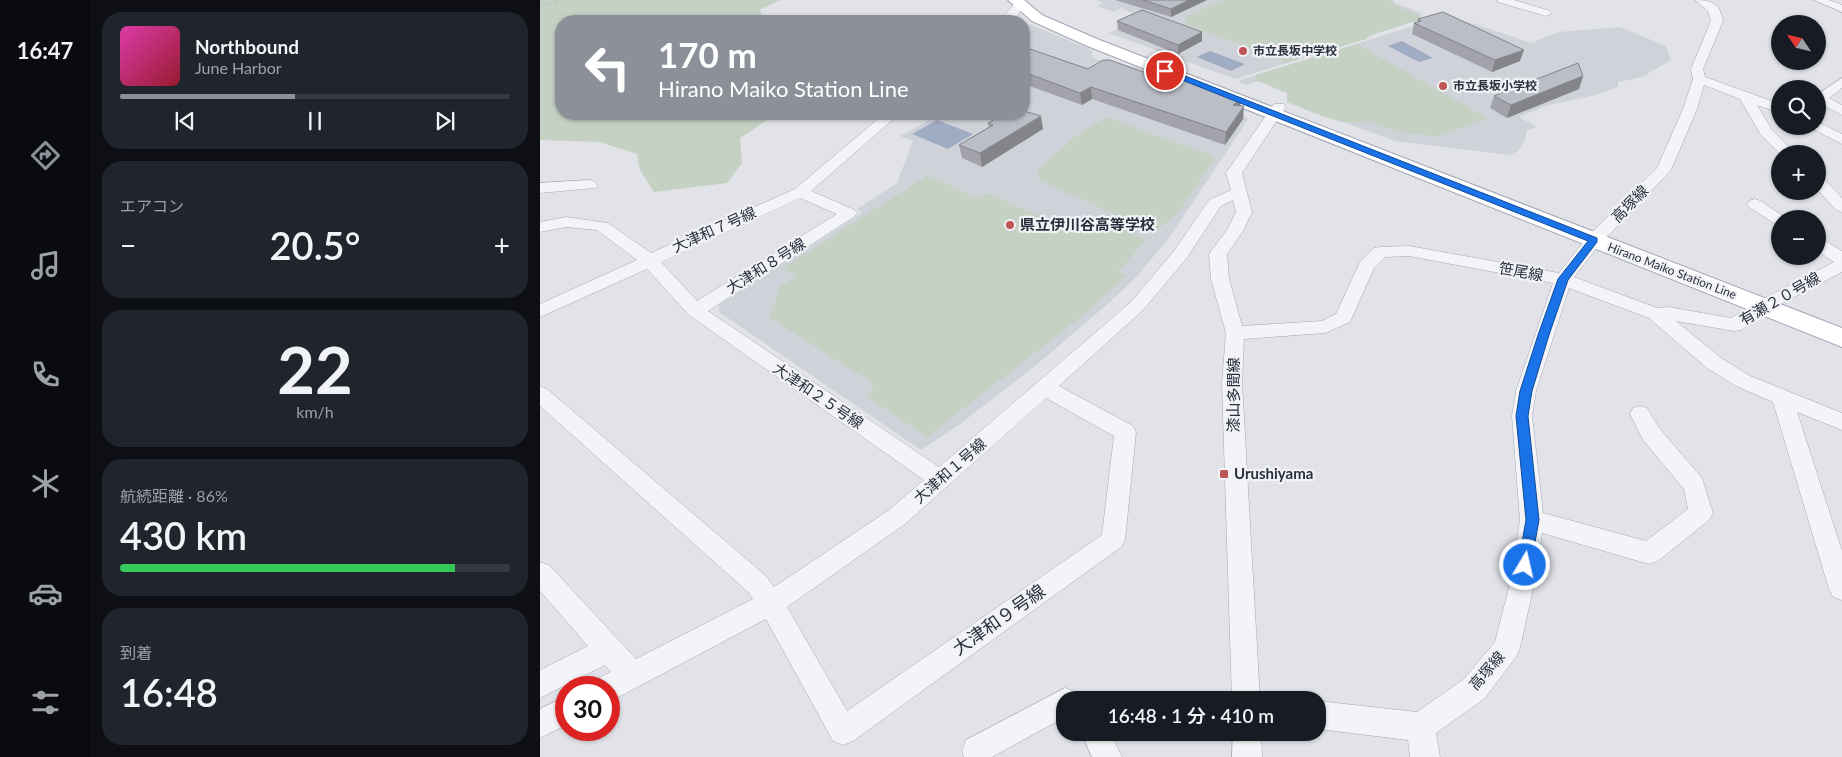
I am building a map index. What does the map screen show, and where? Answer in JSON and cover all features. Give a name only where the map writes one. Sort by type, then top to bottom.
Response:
[{"type":"main road","name":"Hirano Maiko Station Line","points":[[1022,4],[1037,18],[1091,42],[1277,110],[1769,304],[1842,328]]},
{"type":"main road","name":"Hirano Maiko Station Line","points":[[1769,304],[1842,338]]},
{"type":"street","points":[[1502,0],[1546,13]]},
{"type":"street","name":"高塚線","points":[[1421,727],[1474,689],[1507,648],[1523,580],[1532,520],[1522,416],[1529,382],[1563,279],[1598,237],[1664,170],[1690,109],[1699,79],[1697,69],[1717,21],[1716,13],[1712,7],[1700,0]]},
{"type":"street","points":[[1819,0],[1842,9]]},
{"type":"street","points":[[1012,15],[1022,4]]},
{"type":"street","points":[[1699,79],[1771,106]]},
{"type":"street","points":[[1842,82],[1820,98],[1842,111]]},
{"type":"street","points":[[1745,96],[1766,132],[1780,145]]},
{"type":"street","name":"漆山多聞線","points":[[1246,691],[1232,383],[1236,333],[1220,278],[1218,254],[1235,231],[1244,212],[1234,173],[1277,110]]},
{"type":"street","name":"大津和７号線","points":[[540,311],[800,192],[883,120]]},
{"type":"street","points":[[1826,131],[1842,140]]},
{"type":"street","points":[[540,188],[590,185]]},
{"type":"street","points":[[1826,190],[1842,207]]},
{"type":"street","name":"大津和８号線","points":[[695,311],[849,213],[800,192]]},
{"type":"street","name":"大津和１号線","points":[[620,682],[771,603],[897,517],[1137,306],[1180,255],[1214,203],[1238,192]]},
{"type":"street","points":[[1755,204],[1771,214]]},
{"type":"street","points":[[540,227],[566,222],[602,226],[649,260],[695,311]]},
{"type":"street","points":[[1826,249],[1842,259]]},
{"type":"street","name":"笹尾線","points":[[1236,333],[1325,327],[1343,318],[1366,266],[1380,252],[1409,251],[1563,279],[1656,314],[1714,363],[1743,381],[1842,422]]},
{"type":"street","name":"有瀬２０号線","points":[[1656,314],[1668,313],[1734,325],[1842,265]]},
{"type":"street","name":"大津和２５号線","points":[[695,311],[941,480]]},
{"type":"street","name":"大津和９号線","points":[[771,603],[843,731],[1113,540],[1125,432],[1045,388]]},
{"type":"street","points":[[540,394],[757,584],[771,603]]},
{"type":"street","points":[[1782,398],[1842,589]]},
{"type":"street","points":[[1532,520],[1649,553],[1701,513],[1694,485],[1651,434],[1640,414]]},
{"type":"street","points":[[540,573],[632,675]]},
{"type":"street","points":[[540,684],[609,649]]},
{"type":"street","points":[[976,750],[1056,707]]},
{"type":"street","points":[[540,724],[555,716]]},
{"type":"street","points":[[1326,716],[1421,727],[1425,757]]},
{"type":"street","points":[[1099,741],[1107,757]]},
{"type":"street","points":[[1247,741],[1248,757]]},
{"type":"path","points":[[540,6],[558,0]]},
{"type":"shaded area","name":"市立長坂中学校","points":[[1097,0],[1393,0],[1395,3],[1421,13],[1421,19],[1369,36],[1366,39],[1235,79],[1109,33],[1141,17],[1121,8],[1114,12],[1097,6],[1103,3]]},
{"type":"shaded area","name":"市立長坂小学校","points":[[1442,17],[1457,22],[1466,21],[1531,43],[1559,32],[1620,27],[1666,46],[1671,60],[1642,77],[1618,82],[1618,87],[1596,95],[1545,106],[1519,117],[1537,127],[1527,130],[1525,140],[1518,151],[1509,155],[1395,141],[1287,102],[1287,93],[1259,81],[1246,85],[1238,81]]},
{"type":"shaded area","name":"県立伊川谷高等学校","points":[[1030,24],[1092,50],[1093,58],[1122,69],[1136,67],[1241,112],[1248,119],[1169,238],[1137,276],[1109,303],[1035,366],[960,424],[921,450],[719,312],[719,305],[862,213],[857,209],[897,183],[913,141],[900,136],[929,120],[1030,120]]},
{"type":"green space","points":[[540,0],[780,0],[759,10],[762,15],[555,15],[555,120],[767,120],[740,138],[742,163],[727,183],[654,192],[640,170],[637,154],[600,142],[540,140]]},
{"type":"green space","points":[[1222,0],[1390,0],[1393,4],[1418,15],[1421,19],[1369,36],[1366,39],[1286,63],[1276,57],[1189,26],[1185,17]]},
{"type":"green space","points":[[1357,44],[1487,118],[1439,137],[1393,131],[1368,120],[1350,123],[1339,121],[1287,102],[1287,93],[1258,81],[1255,75]]},
{"type":"green space","points":[[1106,117],[1216,157],[1176,215],[1154,232],[1039,180],[1037,171],[1073,138]]},
{"type":"green space","points":[[928,175],[978,199],[988,193],[1078,233],[1099,219],[1147,240],[1118,271],[1127,275],[1081,317],[927,437],[867,397],[874,384],[770,318],[779,287],[796,276],[782,269]]},
{"type":"water","points":[[1402,41],[1433,58],[1419,62],[1388,46]]},
{"type":"water","points":[[1210,51],[1245,64],[1231,71],[1197,57]]},
{"type":"water","points":[[937,120],[973,134],[948,149],[912,134]]},
{"type":"building","points":[[1143,0],[1189,0],[1171,9]]},
{"type":"building","points":[[1142,10],[1202,32],[1178,45],[1117,21]]},
{"type":"building","points":[[1443,12],[1524,50],[1495,60],[1414,23],[1421,21],[1418,19]]},
{"type":"building","points":[[1030,49],[1088,69],[1103,60],[1110,60],[1157,77],[1163,74],[1241,99],[1233,105],[1244,106],[1226,132],[1091,87],[1080,93],[1030,74]]},
{"type":"building","points":[[1578,63],[1583,76],[1511,105],[1494,96]]},
{"type":"building","points":[[1030,113],[1041,116],[980,153],[959,145],[993,125],[988,123],[993,120],[1030,120]]},
{"type":"place","name":"市立長坂中学校","points":[[1243,51]]},
{"type":"place","name":"市立長坂小学校","points":[[1443,86]]},
{"type":"place","name":"県立伊川谷高等学校","points":[[1010,225]]},
{"type":"place","name":"Urushiyama","points":[[1224,474]]},
{"type":"route","points":[[1165,71],[1594,240],[1563,279],[1526,391],[1522,416],[1532,520],[1525,565]]}]
